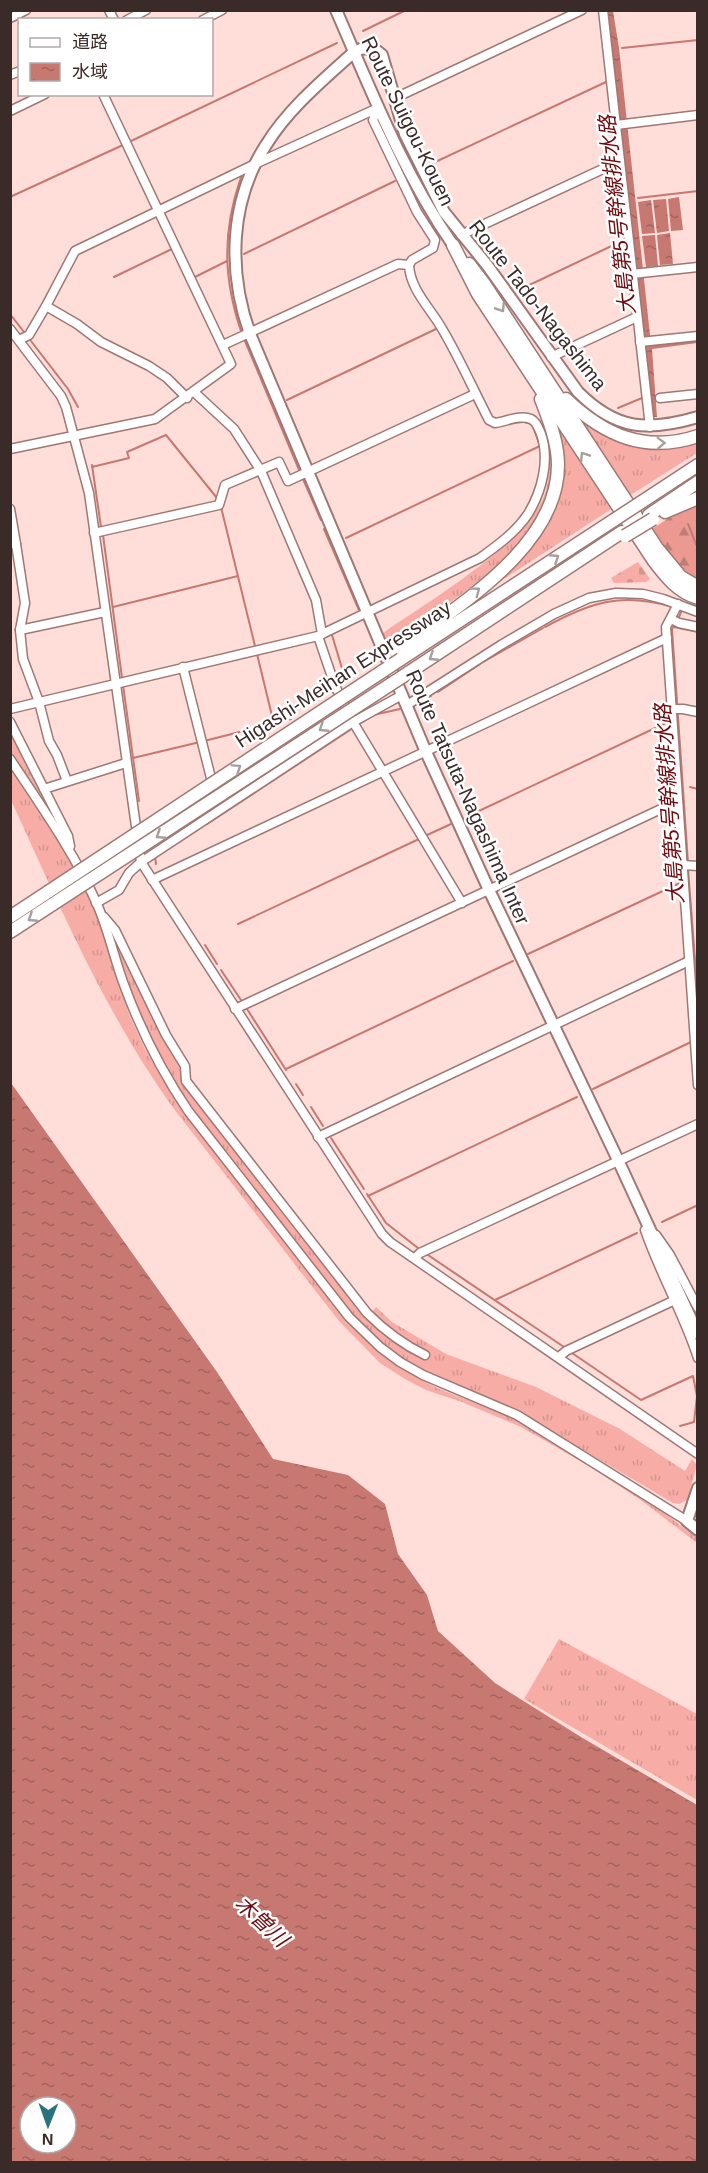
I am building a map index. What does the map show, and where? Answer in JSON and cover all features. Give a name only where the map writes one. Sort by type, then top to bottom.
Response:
[{"type":"highway","points":[[457,240],[537,374],[663,572],[682,591],[698,598]]},
{"type":"highway","points":[[537,374],[576,409],[601,428],[616,435],[649,443],[663,443],[698,436]]},
{"type":"highway","points":[[537,374],[657,548],[675,571],[698,586]]},
{"type":"highway","points":[[398,656],[523,550],[542,522],[554,493],[558,464],[537,374]]},
{"type":"highway","name":"Higashi-Meihan Expressway","points":[[10,917],[304,722],[398,656],[698,465]]},
{"type":"highway","points":[[651,517],[698,482]]},
{"type":"highway","points":[[651,517],[698,498]]},
{"type":"highway","name":"Higashi-Meihan Expressway","points":[[10,932],[408,673],[508,612],[651,517]]},
{"type":"main road","name":"Route Suigou-Kouen","points":[[336,10],[378,108],[414,181],[457,240]]},
{"type":"main road","name":"Route Tado-Nagashima","points":[[354,52],[363,48],[377,51],[382,55],[405,134],[457,240],[488,265],[573,386],[591,405],[615,419],[630,424],[650,427],[671,425],[698,417]]},
{"type":"main road","name":"Route Tatsuta-Nagashima Inter","points":[[354,52],[279,126],[255,164],[243,197],[235,237],[237,289],[250,334],[426,752],[698,1334]]},
{"type":"main road","points":[[698,1488],[687,1521],[698,1530]]},
{"type":"street","points":[[10,18],[26,10]]},
{"type":"street","points":[[131,18],[146,10]]},
{"type":"street","points":[[207,18],[222,10]]},
{"type":"street","points":[[393,99],[582,10]]},
{"type":"street","points":[[603,10],[650,427]]},
{"type":"street","points":[[10,111],[41,96]]},
{"type":"street","points":[[10,449],[73,435],[121,428],[155,419],[231,364],[105,96]]},
{"type":"street","points":[[19,340],[29,335],[75,251],[255,164],[378,108]]},
{"type":"street","points":[[10,709],[320,635],[480,558],[520,524],[535,502],[546,461],[539,428],[531,419],[526,418],[491,422],[409,271],[412,260],[434,248],[435,240],[417,212],[373,120],[378,108]]},
{"type":"street","points":[[617,124],[698,116]]},
{"type":"street","points":[[457,240],[620,161]]},
{"type":"street","points":[[223,345],[398,264],[409,265]]},
{"type":"street","points":[[633,274],[698,267]]},
{"type":"street","points":[[46,306],[77,324],[100,342],[150,366],[234,429],[261,471],[316,600],[320,635],[335,686],[382,773],[462,903]]},
{"type":"street","points":[[551,357],[637,317]]},
{"type":"street","points":[[10,329],[61,396],[89,493],[141,862],[152,880],[375,1225],[390,1242],[698,1454]]},
{"type":"street","points":[[641,342],[698,336]]},
{"type":"street","points":[[94,533],[219,505],[225,485],[279,462],[288,481],[476,394]]},
{"type":"street","points":[[660,398],[698,394]]},
{"type":"street","points":[[10,509],[13,544],[25,603],[20,630],[23,658],[39,702],[49,741],[67,781]]},
{"type":"street","points":[[98,908],[119,890],[129,873],[141,862],[353,722],[404,700],[554,614],[590,598],[608,594],[633,593],[663,598],[698,612]]},
{"type":"street","points":[[678,604],[674,621],[666,627],[676,709],[678,801],[690,865],[689,962],[698,1085]]},
{"type":"street","points":[[20,630],[105,612]]},
{"type":"street","points":[[674,621],[698,627]]},
{"type":"street","points":[[152,880],[667,639]]},
{"type":"street","points":[[183,667],[219,811]]},
{"type":"street","points":[[676,709],[698,712]]},
{"type":"street","points":[[10,722],[68,836],[72,855]]},
{"type":"street","points":[[10,759],[72,855],[98,908],[135,1014],[166,1079],[189,1112],[349,1317],[400,1362],[442,1385],[517,1415],[687,1521]]},
{"type":"street","points":[[44,789],[126,763]]},
{"type":"street","points":[[235,1009],[678,801]]},
{"type":"street","points":[[98,908],[115,930],[166,1035],[185,1066],[186,1081],[367,1313],[402,1344],[425,1355]]},
{"type":"street","points":[[318,1137],[689,962]]},
{"type":"street","points":[[415,1258],[420,1253],[698,1124]]},
{"type":"street","points":[[644,1218],[646,1232],[690,1333],[698,1358]]},
{"type":"street","points":[[644,1218],[670,1255],[698,1308]]},
{"type":"street","points":[[559,1357],[566,1351],[675,1300]]},
{"type":"green space","points":[[554,417],[613,508],[467,603],[542,531],[557,504],[562,480]]},
{"type":"green space","points":[[581,419],[608,435],[637,445],[667,448],[697,442],[697,453],[629,496],[580,421]]},
{"type":"green space","points":[[546,436],[549,436],[551,472],[543,504],[526,533],[503,560],[475,584],[388,645],[383,633],[472,572],[496,553],[533,515],[544,496],[548,482],[549,459]]},
{"type":"green space","points":[[697,505],[697,579],[666,551],[652,529],[678,512]]},
{"type":"green space","points":[[638,562],[650,579],[646,582],[614,583],[611,578]]},
{"type":"green space","points":[[11,727],[61,829],[11,752]]},
{"type":"green space","points":[[10,766],[67,854],[95,909],[129,1014],[161,1077],[186,1116],[346,1322],[395,1364],[437,1388],[515,1419],[663,1512],[697,1538],[697,1543],[642,1501],[589,1466],[521,1427],[462,1402],[426,1390],[405,1379],[380,1363],[339,1321],[174,1109],[127,1036],[85,959],[11,800]]},
{"type":"green space","points":[[110,929],[136,985],[181,1066],[183,1083],[365,1317],[394,1341],[427,1359],[429,1355],[404,1342],[371,1313],[376,1307],[392,1322],[446,1354],[536,1387],[620,1429],[685,1471],[692,1459],[697,1465],[687,1500],[679,1504],[673,1503],[519,1412],[425,1372],[402,1359],[361,1325],[193,1109],[171,1077],[140,1014]]},
{"type":"green space","points":[[559,1639],[697,1714],[697,1800],[524,1699]]},
{"type":"water","points":[[607,11],[613,11],[619,48],[651,344],[697,339],[697,343],[652,349],[657,417],[652,417]]},
{"type":"water","points":[[679,197],[683,230],[671,231],[668,199]]},
{"type":"water","points":[[666,199],[669,231],[657,233],[653,200]]},
{"type":"water","points":[[651,200],[655,233],[642,234],[638,202]]},
{"type":"water","points":[[670,233],[673,264],[660,265],[657,235]]},
{"type":"water","points":[[655,235],[658,266],[646,267],[642,236]]},
{"type":"water","name":"木曽川","points":[[11,1083],[217,1372],[273,1459],[348,1475],[385,1504],[398,1554],[427,1595],[438,1631],[495,1683],[697,1805],[697,2162],[11,2162]]},
{"type":"waterway","points":[[363,31],[406,10]]},
{"type":"waterway","points":[[622,48],[698,40]]},
{"type":"waterway","points":[[131,141],[337,43]]},
{"type":"waterway","points":[[431,164],[606,82]]},
{"type":"waterway","points":[[10,197],[123,145]]},
{"type":"waterway","points":[[241,177],[230,217],[227,256],[231,294],[242,334]]},
{"type":"waterway","points":[[244,254],[395,181]]},
{"type":"waterway","points":[[638,198],[698,191]]},
{"type":"waterway","points":[[521,289],[622,241]]},
{"type":"waterway","points":[[114,277],[174,248]]},
{"type":"waterway","points":[[195,277],[227,261]]},
{"type":"waterway","points":[[10,314],[24,332]]},
{"type":"waterway","points":[[287,400],[436,329]]},
{"type":"waterway","points":[[31,341],[68,389],[78,407]]},
{"type":"waterway","points":[[245,341],[300,472]]},
{"type":"waterway","points":[[618,408],[642,398]]},
{"type":"waterway","points":[[474,400],[486,423],[495,427]]},
{"type":"waterway","points":[[346,538],[540,446],[532,424],[524,422]]},
{"type":"waterway","points":[[92,467],[129,458],[127,452],[166,435],[217,498]]},
{"type":"waterway","points":[[92,465],[101,527]]},
{"type":"waterway","points":[[303,479],[321,520]]},
{"type":"waterway","points":[[221,507],[255,646]]},
{"type":"waterway","name":"大島第5号幹線排水路","points":[[688,524],[698,549]]},
{"type":"waterway","points":[[324,529],[359,610]]},
{"type":"waterway","points":[[103,535],[122,678]]},
{"type":"waterway","points":[[113,607],[238,576]]},
{"type":"waterway","points":[[545,627],[577,611],[607,602],[638,600],[673,607]]},
{"type":"waterway","name":"大島第5号幹線排水路","points":[[678,619],[682,610]]},
{"type":"waterway","name":"大島第5号幹線排水路","points":[[675,624],[672,629],[688,863]]},
{"type":"waterway","points":[[674,627],[698,632]]},
{"type":"waterway","points":[[483,662],[543,628]]},
{"type":"waterway","points":[[332,635],[344,675]]},
{"type":"waterway","points":[[257,654],[274,724]]},
{"type":"waterway","points":[[438,692],[480,664]]},
{"type":"waterway","points":[[123,685],[139,801]]},
{"type":"waterway","points":[[417,704],[431,696]]},
{"type":"waterway","points":[[361,723],[373,715],[400,709]]},
{"type":"waterway","points":[[204,741],[291,719]]},
{"type":"waterway","points":[[466,817],[668,722]]},
{"type":"waterway","points":[[207,824],[350,730]]},
{"type":"waterway","points":[[133,758],[200,742]]},
{"type":"waterway","points":[[690,787],[698,789]]},
{"type":"waterway","points":[[425,836],[451,824]]},
{"type":"waterway","points":[[238,924],[419,839]]},
{"type":"waterway","points":[[156,864],[155,857],[157,856]]},
{"type":"waterway","name":"大島第5号幹線排水路","points":[[688,869],[698,998]]},
{"type":"waterway","points":[[528,954],[680,883]]},
{"type":"waterway","points":[[205,945],[217,964]]},
{"type":"waterway","points":[[286,1069],[513,961]]},
{"type":"waterway","points":[[221,970],[241,1000]]},
{"type":"waterway","points":[[247,1009],[286,1070]]},
{"type":"waterway","points":[[593,1089],[691,1042]]},
{"type":"waterway","points":[[296,1084],[303,1095]]},
{"type":"waterway","points":[[368,1196],[577,1097]]},
{"type":"waterway","points":[[311,1107],[323,1126]]},
{"type":"waterway","points":[[331,1138],[364,1189]]},
{"type":"waterway","points":[[367,1194],[386,1223],[418,1248]]},
{"type":"waterway","points":[[662,1222],[698,1205]]},
{"type":"waterway","points":[[495,1300],[637,1233]]},
{"type":"waterway","points":[[428,1255],[564,1347]]},
{"type":"waterway","points":[[572,1353],[641,1400],[693,1376],[697,1396],[694,1422],[680,1426]]}]
